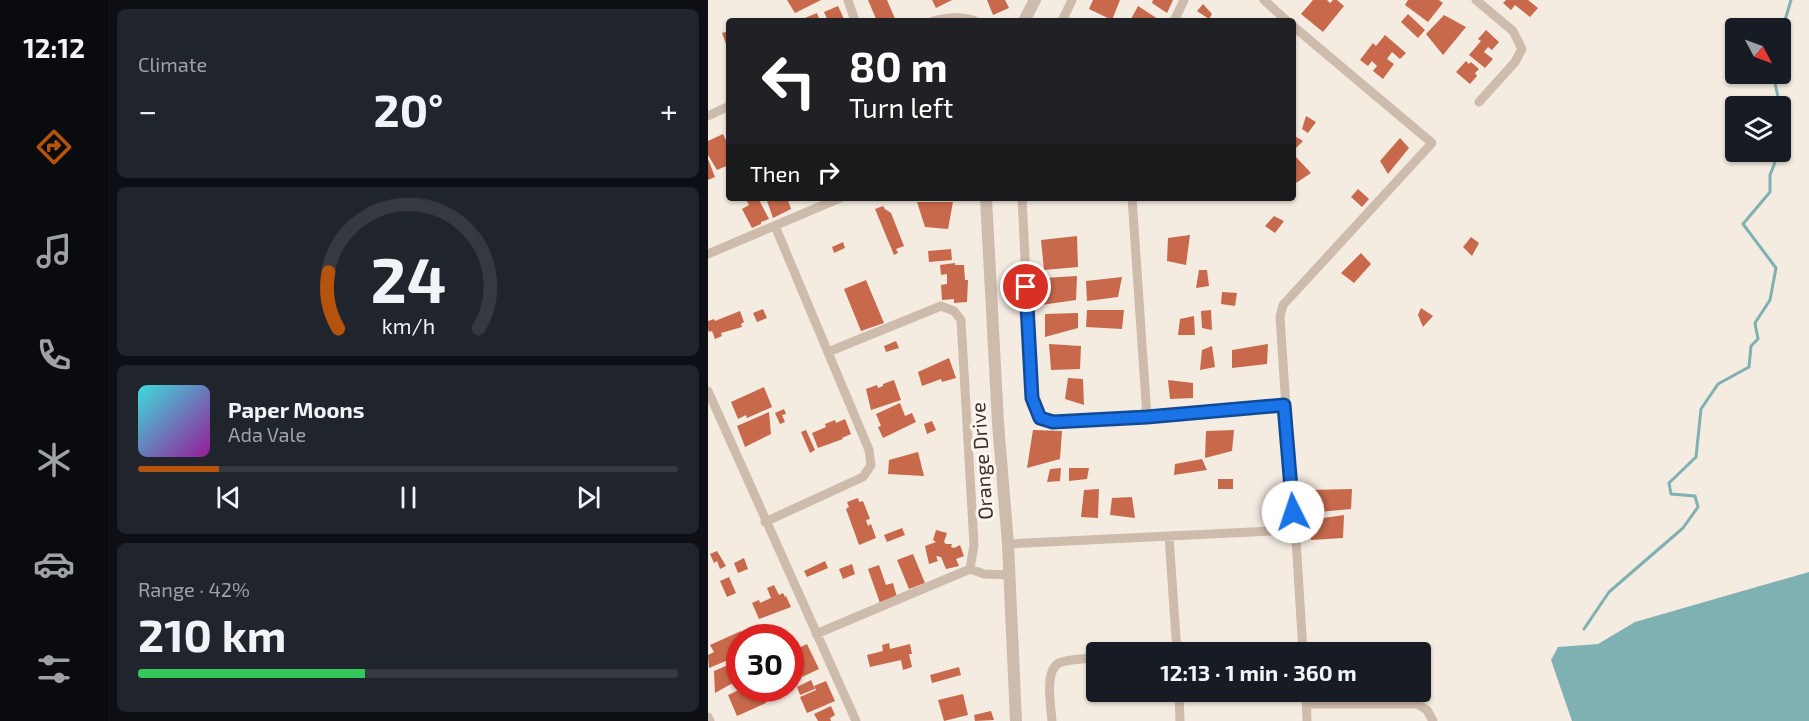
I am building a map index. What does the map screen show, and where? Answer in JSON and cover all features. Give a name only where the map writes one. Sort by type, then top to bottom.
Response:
[{"type":"street","points":[[848,0],[854,18]]},
{"type":"street","points":[[1026,18],[1035,0]]},
{"type":"street","points":[[1063,18],[1072,0]]},
{"type":"street","points":[[1175,18],[1184,0]]},
{"type":"street","points":[[1264,0],[1284,18]]},
{"type":"street","points":[[1476,0],[1513,30],[1522,49],[1515,62],[1479,102]]},
{"type":"street","points":[[942,18],[967,18]]},
{"type":"street","points":[[1008,544],[1274,531],[1287,525],[1293,512],[1284,405],[1280,317],[1283,305],[1432,143],[1296,32]]},
{"type":"street","points":[[708,116],[726,107]]},
{"type":"street","points":[[708,254],[833,201]]},
{"type":"street","name":"Orange Drive","points":[[986,201],[998,423],[1008,544],[1016,721]]},
{"type":"street","points":[[1022,201],[1032,398],[1040,418],[1053,422],[1147,417],[1284,405]]},
{"type":"street","points":[[1132,201],[1147,417]]},
{"type":"street","points":[[765,522],[863,477],[871,465],[869,450],[775,225]]},
{"type":"street","points":[[828,352],[941,306],[954,311],[961,320],[974,545],[970,569]]},
{"type":"street","points":[[708,391],[856,721]]},
{"type":"street","points":[[1287,525],[1296,539],[1303,642]]},
{"type":"street","points":[[1169,537],[1176,642]]},
{"type":"street","points":[[816,634],[970,569],[984,574],[1008,575]]},
{"type":"street","points":[[1052,721],[1049,676],[1052,668],[1060,663],[1086,659]]},
{"type":"street","points":[[1179,702],[1180,721]]},
{"type":"street","points":[[1307,721],[1307,704],[1417,704],[1427,710],[1433,721]]},
{"type":"water","points":[[1809,572],[1809,721],[1572,721],[1551,660],[1558,647],[1598,644],[1635,622]]},
{"type":"building","points":[[787,0],[821,0],[795,13]]},
{"type":"building","points":[[868,0],[887,0],[895,18],[876,18]]},
{"type":"building","points":[[932,0],[952,0],[936,8]]},
{"type":"building","points":[[987,0],[1005,0],[1009,8],[993,15]]},
{"type":"building","points":[[1093,0],[1120,0],[1113,18],[1089,9]]},
{"type":"building","points":[[1153,0],[1173,0],[1167,13],[1152,3]]},
{"type":"building","points":[[1313,0],[1327,0],[1330,3],[1337,0],[1344,6],[1323,32],[1301,14]]},
{"type":"building","points":[[1408,0],[1439,0],[1443,3],[1428,22],[1405,5]]},
{"type":"building","points":[[1506,0],[1528,0],[1538,8],[1530,17],[1515,5],[1511,10],[1503,3]]},
{"type":"building","points":[[1203,4],[1212,14],[1208,18],[1197,11]]},
{"type":"building","points":[[838,6],[844,18],[827,18],[824,12]]},
{"type":"building","points":[[1138,6],[1156,18],[1132,18]]},
{"type":"building","points":[[817,13],[819,18],[805,18]]},
{"type":"building","points":[[1408,14],[1425,30],[1418,38],[1401,22]]},
{"type":"building","points":[[1444,15],[1466,27],[1443,55],[1426,34]]},
{"type":"building","points":[[1486,30],[1499,42],[1492,50],[1488,47],[1484,52],[1493,59],[1485,68],[1469,55],[1481,41],[1478,39]]},
{"type":"building","points":[[726,32],[726,44],[722,33]]},
{"type":"building","points":[[1385,35],[1406,53],[1400,59],[1392,52],[1387,59],[1394,64],[1383,79],[1373,71],[1377,66],[1372,61],[1368,66],[1360,60],[1373,43],[1376,46]]},
{"type":"building","points":[[1466,61],[1479,69],[1475,73],[1477,76],[1470,84],[1456,72]]},
{"type":"building","points":[[1306,116],[1316,122],[1308,133],[1302,129]]},
{"type":"building","points":[[723,134],[726,140],[726,166],[717,170],[708,155],[708,141]]},
{"type":"building","points":[[1296,137],[1303,141],[1296,148]]},
{"type":"building","points":[[1400,138],[1409,148],[1388,174],[1380,161]]},
{"type":"building","points":[[1296,157],[1311,173],[1296,183]]},
{"type":"building","points":[[708,159],[715,177],[708,180]]},
{"type":"building","points":[[1358,189],[1369,199],[1362,207],[1351,197]]},
{"type":"building","points":[[747,201],[760,201],[769,219],[752,228],[742,209],[749,205]]},
{"type":"building","points":[[767,201],[788,201],[791,209],[773,218]]},
{"type":"building","points":[[917,202],[953,202],[948,229],[925,227]]},
{"type":"building","points":[[883,206],[891,213],[904,246],[896,249],[898,253],[894,255],[875,209]]},
{"type":"building","points":[[1274,216],[1284,221],[1275,233],[1265,226]]},
{"type":"building","points":[[1190,235],[1186,265],[1167,261],[1168,238]]},
{"type":"building","points":[[1077,236],[1078,267],[1044,270],[1041,240]]},
{"type":"building","points":[[1471,237],[1479,243],[1472,256],[1463,247]]},
{"type":"building","points":[[843,242],[845,248],[834,253],[832,247]]},
{"type":"building","points":[[951,249],[952,260],[929,262],[928,251]]},
{"type":"building","points":[[1361,253],[1371,264],[1354,283],[1341,273]]},
{"type":"building","points":[[955,263],[955,265],[964,265],[965,280],[968,280],[967,302],[954,303],[954,299],[942,300],[941,285],[947,284],[947,274],[941,275],[940,265]]},
{"type":"building","points":[[1199,270],[1207,270],[1209,286],[1196,288]]},
{"type":"building","points":[[1077,276],[1076,300],[1041,305],[1043,278]]},
{"type":"building","points":[[1122,277],[1118,297],[1087,301],[1086,281]]},
{"type":"building","points":[[866,280],[884,323],[861,331],[844,289]]},
{"type":"building","points":[[1222,292],[1237,293],[1235,306],[1221,304]]},
{"type":"building","points":[[1421,308],[1433,316],[1423,327],[1418,315]]},
{"type":"building","points":[[763,309],[767,318],[757,322],[753,313]]},
{"type":"building","points":[[1087,310],[1124,310],[1122,329],[1086,327]]},
{"type":"building","points":[[1211,310],[1212,330],[1202,328],[1201,311]]},
{"type":"building","points":[[740,311],[744,322],[741,324],[742,327],[721,333],[722,336],[715,339],[712,331],[709,332],[708,321],[714,319],[715,321]]},
{"type":"building","points":[[1078,313],[1078,328],[1045,337],[1045,314]]},
{"type":"building","points":[[1194,316],[1195,335],[1178,335],[1180,319]]},
{"type":"building","points":[[896,341],[899,348],[886,352],[884,346]]},
{"type":"building","points":[[1049,344],[1081,346],[1080,369],[1051,370]]},
{"type":"building","points":[[1268,344],[1267,364],[1232,368],[1232,350]]},
{"type":"building","points":[[1212,346],[1215,367],[1200,370],[1202,350]]},
{"type":"building","points":[[949,358],[956,378],[942,382],[941,379],[922,386],[918,372]]},
{"type":"building","points":[[1068,378],[1083,379],[1084,405],[1065,399]]},
{"type":"building","points":[[894,380],[901,400],[871,410],[866,389],[877,385],[878,388]]},
{"type":"building","points":[[1168,380],[1193,383],[1193,398],[1170,399]]},
{"type":"building","points":[[764,387],[772,407],[747,418],[746,415],[738,419],[731,402]]},
{"type":"building","points":[[900,403],[905,416],[912,413],[916,422],[883,438],[876,414]]},
{"type":"building","points":[[784,409],[786,414],[782,415],[785,422],[780,424],[775,413]]},
{"type":"building","points":[[769,412],[771,434],[745,447],[737,426]]},
{"type":"building","points":[[845,419],[851,434],[818,448],[812,433],[826,427],[825,424]]},
{"type":"building","points":[[932,421],[936,430],[927,434],[924,424]]},
{"type":"building","points":[[806,430],[815,450],[810,453],[801,432]]},
{"type":"building","points":[[1033,430],[1062,431],[1060,459],[1027,468]]},
{"type":"building","points":[[1234,430],[1232,451],[1205,458],[1206,431]]},
{"type":"building","points":[[918,452],[924,476],[888,474],[889,460]]},
{"type":"building","points":[[1202,459],[1207,470],[1174,475],[1175,464]]},
{"type":"building","points":[[1061,468],[1060,481],[1047,482],[1050,469]]},
{"type":"building","points":[[1069,468],[1089,468],[1087,479],[1069,481]]},
{"type":"building","points":[[1218,479],[1233,479],[1233,489],[1218,489]]},
{"type":"building","points":[[1099,489],[1098,518],[1081,517],[1084,490]]},
{"type":"building","points":[[1352,489],[1351,509],[1309,513],[1310,490]]},
{"type":"building","points":[[1132,497],[1135,518],[1110,515],[1112,498]]},
{"type":"building","points":[[858,498],[859,502],[863,501],[870,519],[866,520],[868,526],[871,524],[876,538],[859,545],[846,509],[849,507],[847,502]]},
{"type":"building","points":[[1344,515],[1343,538],[1311,540],[1310,520]]},
{"type":"building","points":[[902,528],[905,535],[887,542],[884,535]]},
{"type":"building","points":[[936,530],[947,533],[944,542],[946,544],[952,544],[951,547],[954,548],[960,545],[964,556],[956,559],[959,566],[946,569],[941,557],[936,556],[938,561],[929,564],[925,546],[936,542],[933,540]]},
{"type":"building","points":[[717,551],[726,566],[720,569],[717,561],[714,563],[710,554]]},
{"type":"building","points":[[913,554],[925,583],[909,589],[897,560]]},
{"type":"building","points":[[744,558],[748,569],[738,573],[734,563]]},
{"type":"building","points":[[825,561],[828,568],[807,577],[804,571]]},
{"type":"building","points":[[852,564],[855,574],[843,579],[839,569]]},
{"type":"building","points":[[879,565],[886,585],[893,583],[897,597],[880,603],[868,569]]},
{"type":"building","points":[[729,577],[736,593],[727,597],[720,581]]},
{"type":"building","points":[[774,585],[779,595],[783,593],[786,596],[791,607],[759,619],[752,603],[759,600],[760,603],[771,598],[767,588]]},
{"type":"building","points":[[726,638],[726,661],[709,668],[708,655],[714,652],[710,645]]},
{"type":"building","points":[[889,643],[890,649],[910,644],[912,654],[909,654],[912,667],[903,670],[901,660],[870,667],[867,655],[883,651],[882,645]]},
{"type":"building","points":[[807,644],[819,669],[804,676],[804,645]]},
{"type":"building","points":[[726,666],[726,687],[715,693],[714,671]]},
{"type":"building","points":[[959,667],[961,675],[932,683],[930,675]]},
{"type":"building","points":[[811,680],[815,689],[804,693],[804,684]]},
{"type":"building","points":[[826,681],[835,701],[807,713],[802,702],[804,695],[816,690],[814,686]]},
{"type":"building","points":[[963,694],[968,715],[944,721],[938,700]]},
{"type":"building","points":[[731,702],[766,702],[766,703],[737,716]]},
{"type":"building","points":[[831,706],[835,715],[830,718],[831,721],[818,721],[814,714]]},
{"type":"building","points":[[991,711],[994,720],[975,721],[974,715]]},
{"type":"waterway","points":[[1786,18],[1791,0]]},
{"type":"waterway","points":[[1775,84],[1778,96]]},
{"type":"waterway","points":[[1584,629],[1609,592],[1683,528],[1698,507],[1695,496],[1671,494],[1669,483],[1696,457],[1701,409],[1718,384],[1749,367],[1751,346],[1758,339],[1755,323],[1770,300],[1776,268],[1743,224],[1770,192],[1770,175],[1775,162]]},
{"type":"route","points":[[1026,287],[1032,398],[1040,418],[1053,422],[1147,417],[1284,405],[1293,512]]}]
